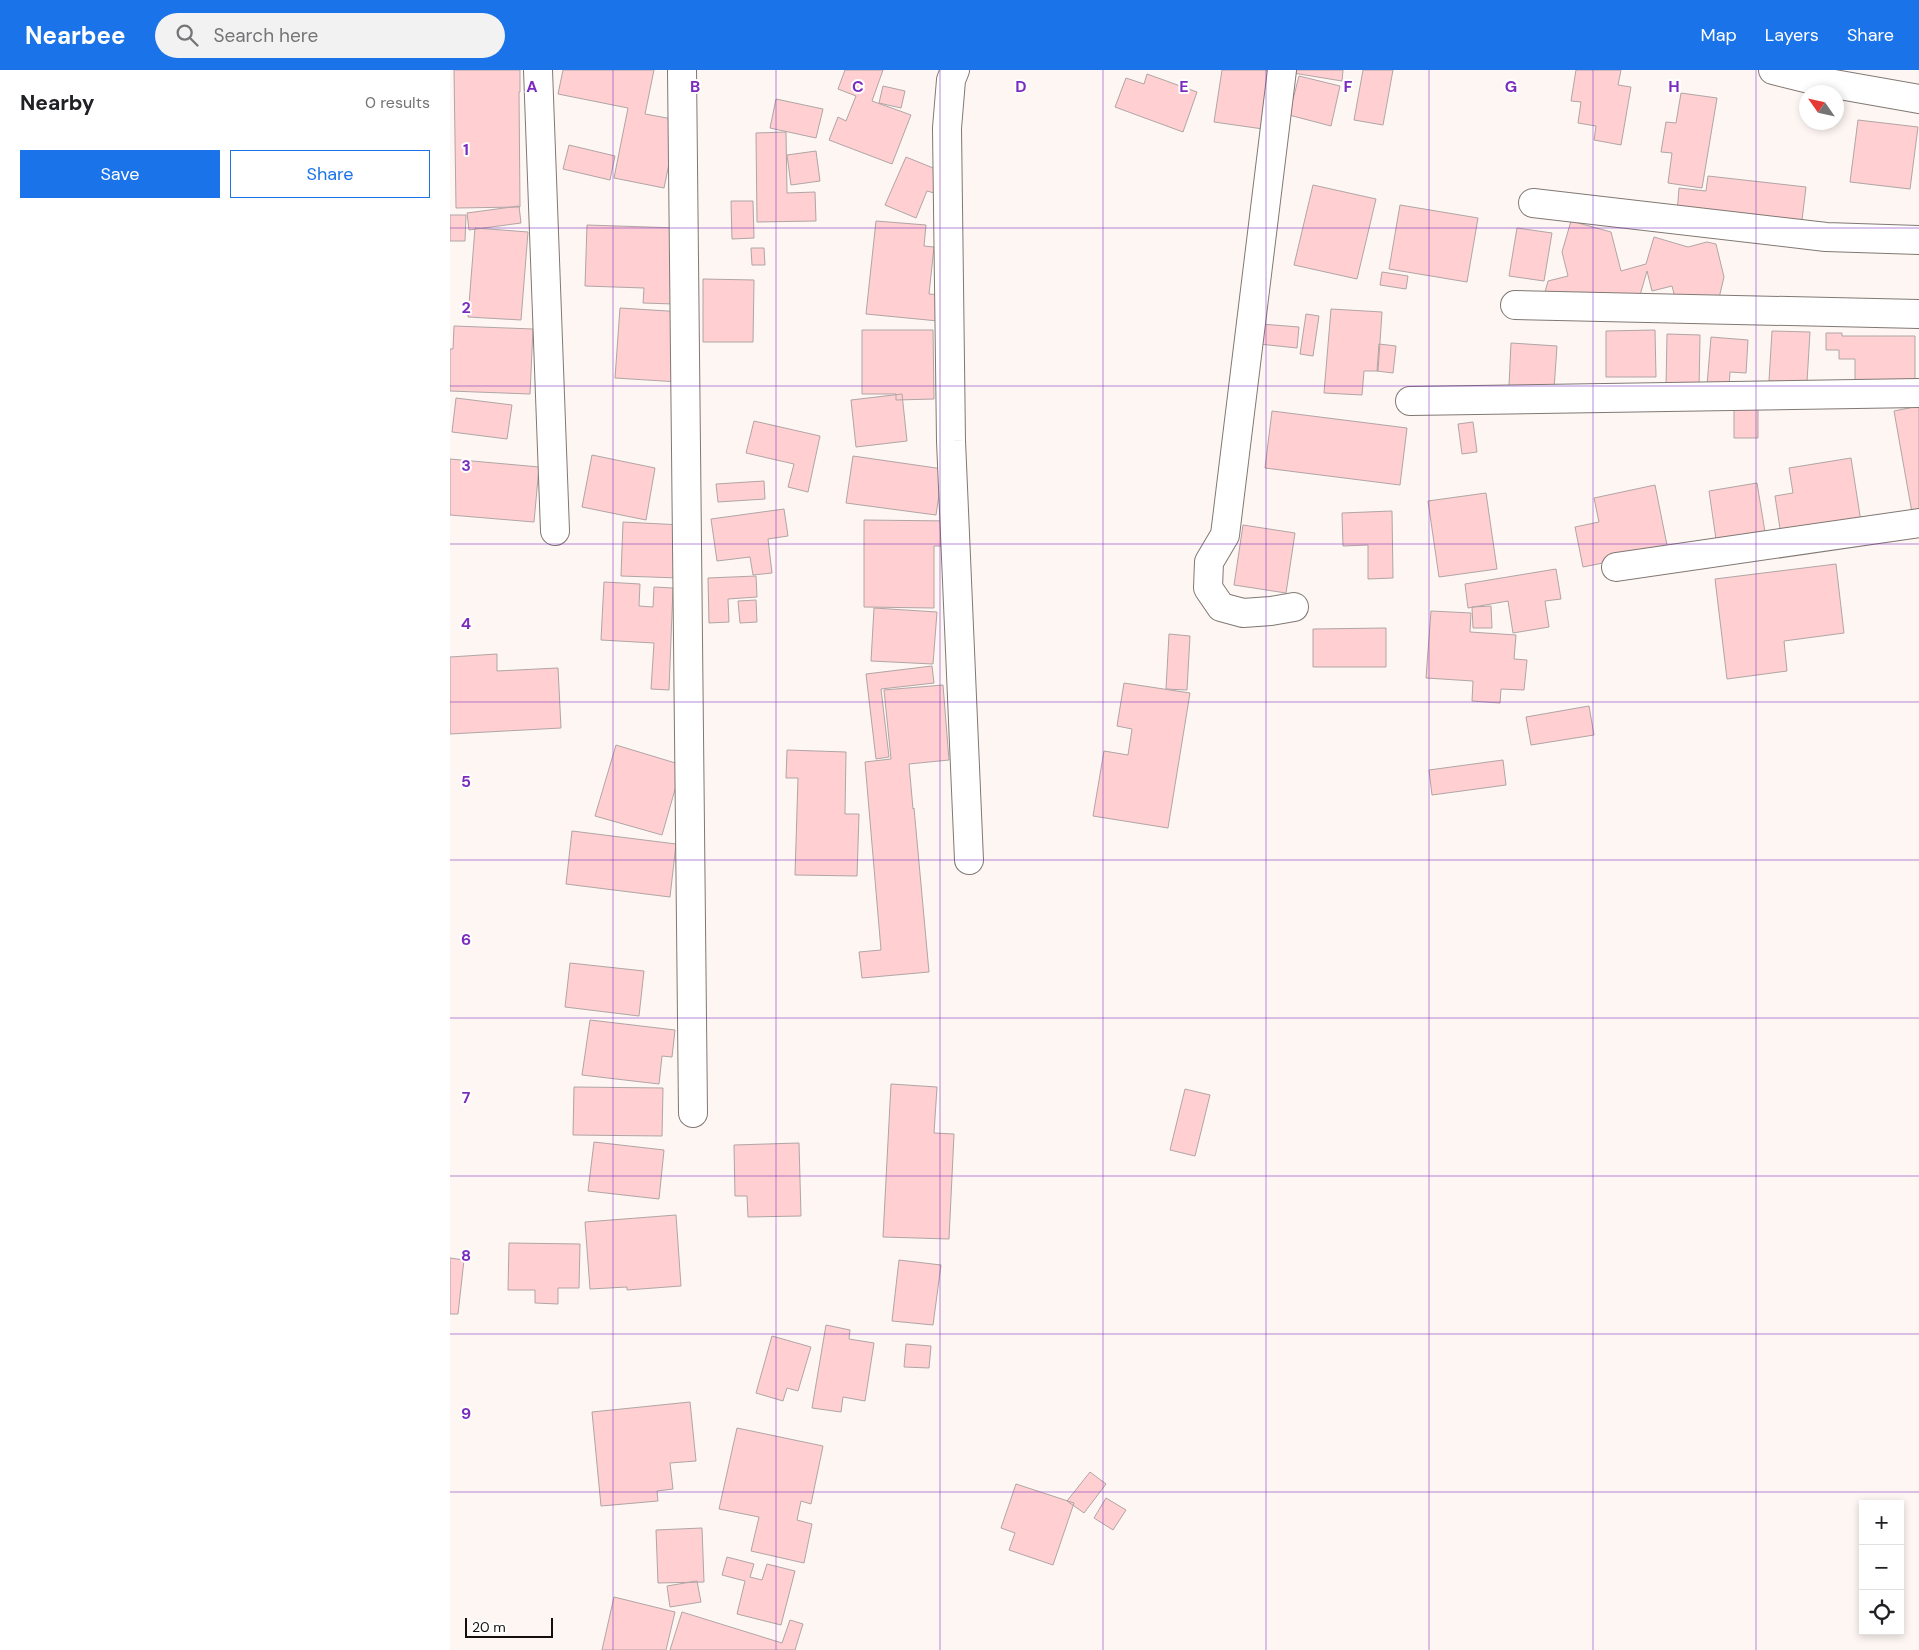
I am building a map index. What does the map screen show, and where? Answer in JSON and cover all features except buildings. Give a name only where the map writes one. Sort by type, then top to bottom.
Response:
[{"type":"street","points":[[538,70],[555,530]]},
{"type":"street","points":[[682,70],[693,1112]]},
{"type":"street","points":[[955,70],[950,80],[947,128],[951,441],[968,860]]},
{"type":"street","points":[[1282,70],[1225,535],[1209,562],[1208,588],[1221,607],[1243,613],[1294,607]]},
{"type":"street","points":[[1773,70],[1817,81],[1919,99]]},
{"type":"street","points":[[1533,203],[1826,237],[1919,240]]},
{"type":"street","points":[[1515,306],[1919,314]]},
{"type":"street","points":[[1410,401],[1919,393]]},
{"type":"street","points":[[1616,567],[1919,523]]}]
